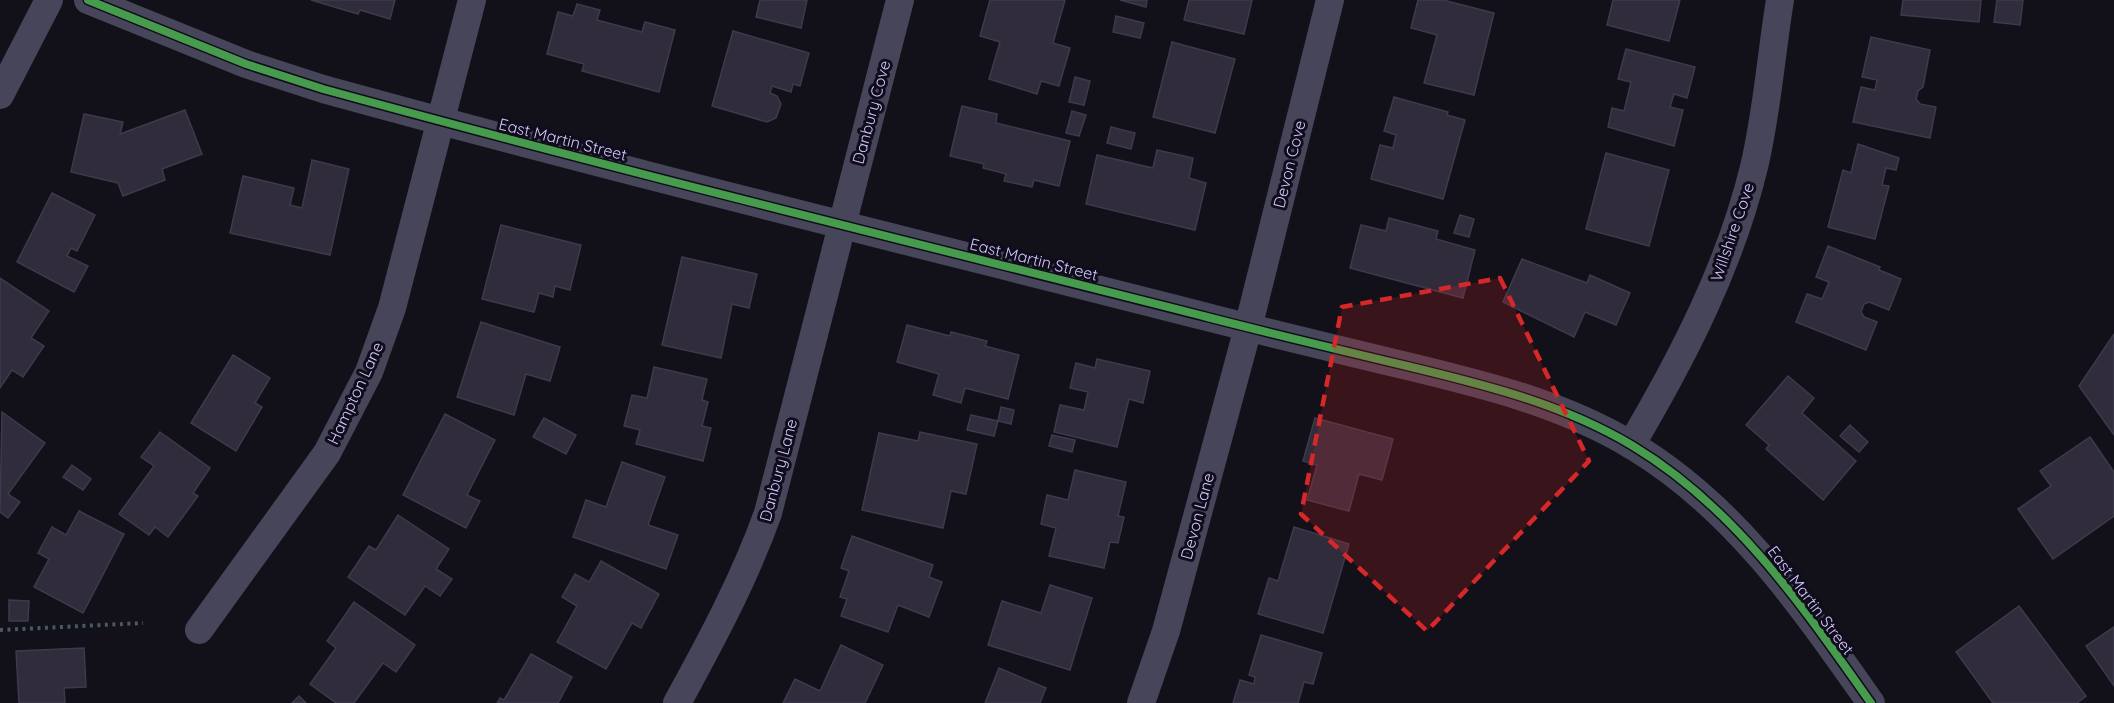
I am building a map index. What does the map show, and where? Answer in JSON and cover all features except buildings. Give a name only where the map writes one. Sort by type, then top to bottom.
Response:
[{"type":"street","points":[[0,95],[49,0]]},
{"type":"street","name":"East Martin Street","points":[[88,0],[246,64],[323,89],[442,122],[1248,328],[1498,388],[1567,412],[1632,445],[1709,503],[1761,555],[1792,592],[1871,703]]},
{"type":"street","name":"Hampton Lane","points":[[199,630],[327,453],[369,372],[393,308],[472,0]]},
{"type":"street","name":"Danbury Cove","points":[[842,224],[900,0]]},
{"type":"street","name":"Devon Cove","points":[[1248,328],[1330,0]]},
{"type":"street","name":"Willshire Cove","points":[[1632,445],[1678,366],[1712,292],[1746,194],[1754,165],[1780,0]]},
{"type":"street","name":"Danbury Lane","points":[[677,703],[733,600],[749,566],[768,513],[842,224]]},
{"type":"street","name":"Devon Lane","points":[[1141,703],[1166,631],[1248,328]]},
{"type":"path","points":[[0,630],[144,623]]},
{"type":"highlighted area","points":[[1500,278],[1589,461],[1427,631],[1301,514],[1342,307]]},
{"type":"cycle path","points":[[88,0],[246,64],[323,89],[765,205],[1466,381],[1552,407],[1579,418],[1633,446],[1670,471],[1704,499],[1736,529],[1793,596],[1871,703]]}]
